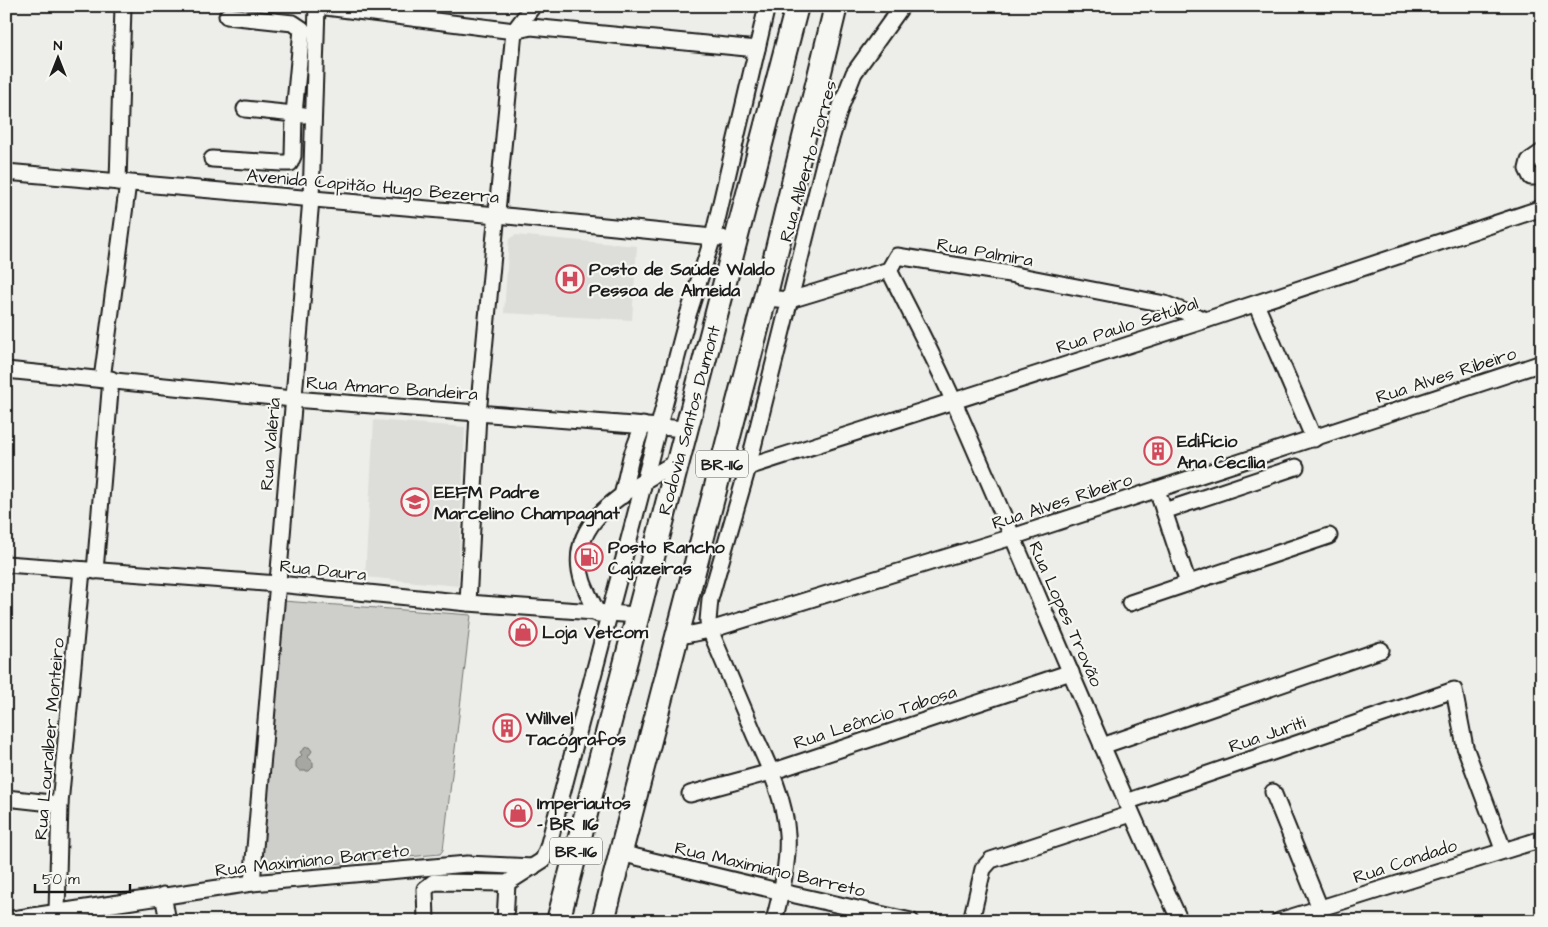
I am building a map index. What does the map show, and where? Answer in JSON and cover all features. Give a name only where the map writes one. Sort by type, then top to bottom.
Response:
[{"type":"highway","name":"Rodovia Santos Dumont","points":[[558,921],[797,6]]},
{"type":"highway","name":"BR-116","points":[[602,921],[765,298],[836,6]]},
{"type":"street","name":"Rua Louralber Monteiro","points":[[57,911],[60,804],[88,571],[123,182],[123,6]]},
{"type":"street","points":[[317,6],[514,31],[531,27],[757,49]]},
{"type":"street","name":"Rua Valéria","points":[[252,883],[311,199],[317,6]]},
{"type":"street","points":[[468,603],[478,414],[514,31],[533,6]]},
{"type":"street","points":[[426,921],[425,888],[434,882],[508,883],[543,860],[548,847],[568,776],[604,614],[660,426],[688,315],[713,237],[766,6]]},
{"type":"street","name":"Rua Alberto Torres","points":[[710,630],[708,621],[710,599],[748,467],[824,159],[854,73],[902,6]]},
{"type":"street","points":[[212,159],[290,162],[293,156],[294,114],[302,29],[293,23],[228,16]]},
{"type":"street","points":[[245,109],[313,116]]},
{"type":"street","points":[[1542,152],[1530,161],[1527,169],[1531,177],[1542,177]]},
{"type":"street","name":"Avenida Capitão Hugo Bezerra","points":[[6,172],[497,215],[737,240]]},
{"type":"street","name":"Rua Paulo Setúbal","points":[[721,468],[748,467],[1256,304],[1542,208]]},
{"type":"street","name":"Rua Palmira","points":[[765,298],[790,300],[889,270],[897,256],[1165,304],[1206,320]]},
{"type":"street","name":"Rua Lopes Trovão","points":[[889,270],[953,400],[1128,808],[1180,921]]},
{"type":"street","points":[[1256,304],[1314,439]]},
{"type":"street","name":"Rua Alves Ribeiro","points":[[676,637],[710,630],[1012,537],[1542,364]]},
{"type":"street","name":"Rua Amaro Bandeira","points":[[6,370],[293,399],[686,429]]},
{"type":"street","points":[[622,496],[631,457],[643,425]]},
{"type":"street","points":[[604,614],[583,582],[580,546],[584,535],[594,518],[622,496],[678,461]]},
{"type":"street","points":[[1164,511],[1296,467]]},
{"type":"street","points":[[1157,490],[1188,584]]},
{"type":"street","points":[[1130,603],[1329,536]]},
{"type":"street","name":"Rua Daura","points":[[6,564],[278,584],[468,603],[637,615]]},
{"type":"street","points":[[710,630],[771,772],[787,833],[782,892],[774,921]]},
{"type":"street","points":[[1102,746],[1381,650]]},
{"type":"street","name":"Rua Leôncio Tabosa","points":[[690,794],[771,772],[1071,672]]},
{"type":"street","name":"Rua Juriti","points":[[971,921],[983,869],[991,860],[1128,808],[1454,690],[1465,747],[1504,849]]},
{"type":"street","points":[[568,776],[594,782]]},
{"type":"street","points":[[1273,792],[1320,908]]},
{"type":"street","points":[[6,798],[60,804]]},
{"type":"street","name":"Rua Condado","points":[[1279,921],[1542,838]]},
{"type":"street","name":"Rua Maximiano Barreto","points":[[620,853],[911,921]]},
{"type":"street","name":"Rua Maximiano Barreto","points":[[6,920],[252,883],[467,864],[533,867]]},
{"type":"street","points":[[505,921],[508,883]]},
{"type":"street","points":[[163,895],[168,921]]},
{"type":"shaded area","name":"Posto de Saúde Waldo Pessoa de Almeida","points":[[515,235],[637,246],[632,320],[504,313],[509,239]]},
{"type":"shaded area","name":"EEFM Padre Marcelino Champagnat","points":[[374,420],[465,427],[458,586],[365,577]]},
{"type":"shaded area","points":[[283,601],[471,615],[443,850],[440,854],[269,870],[259,860]]},
{"type":"shaded area","points":[[309,747],[312,751],[308,757],[313,762],[313,767],[309,771],[300,771],[296,767],[296,761],[302,755],[300,752]]},
{"type":"place","name":"Posto de Saúde Waldo Pessoa de Almeida","points":[[570,279]]},
{"type":"place","name":"Edifício Ana Cecília","points":[[1158,451]]},
{"type":"place","name":"EEFM Padre Marcelino Champagnat","points":[[415,502]]},
{"type":"place","name":"Posto Rancho Cajazeiras","points":[[589,557]]},
{"type":"place","name":"Loja Vetcom","points":[[523,632]]},
{"type":"place","name":"Willvel Tacógrafos","points":[[507,728]]},
{"type":"place","name":"Imperiautos - BR 116","points":[[518,813]]}]
